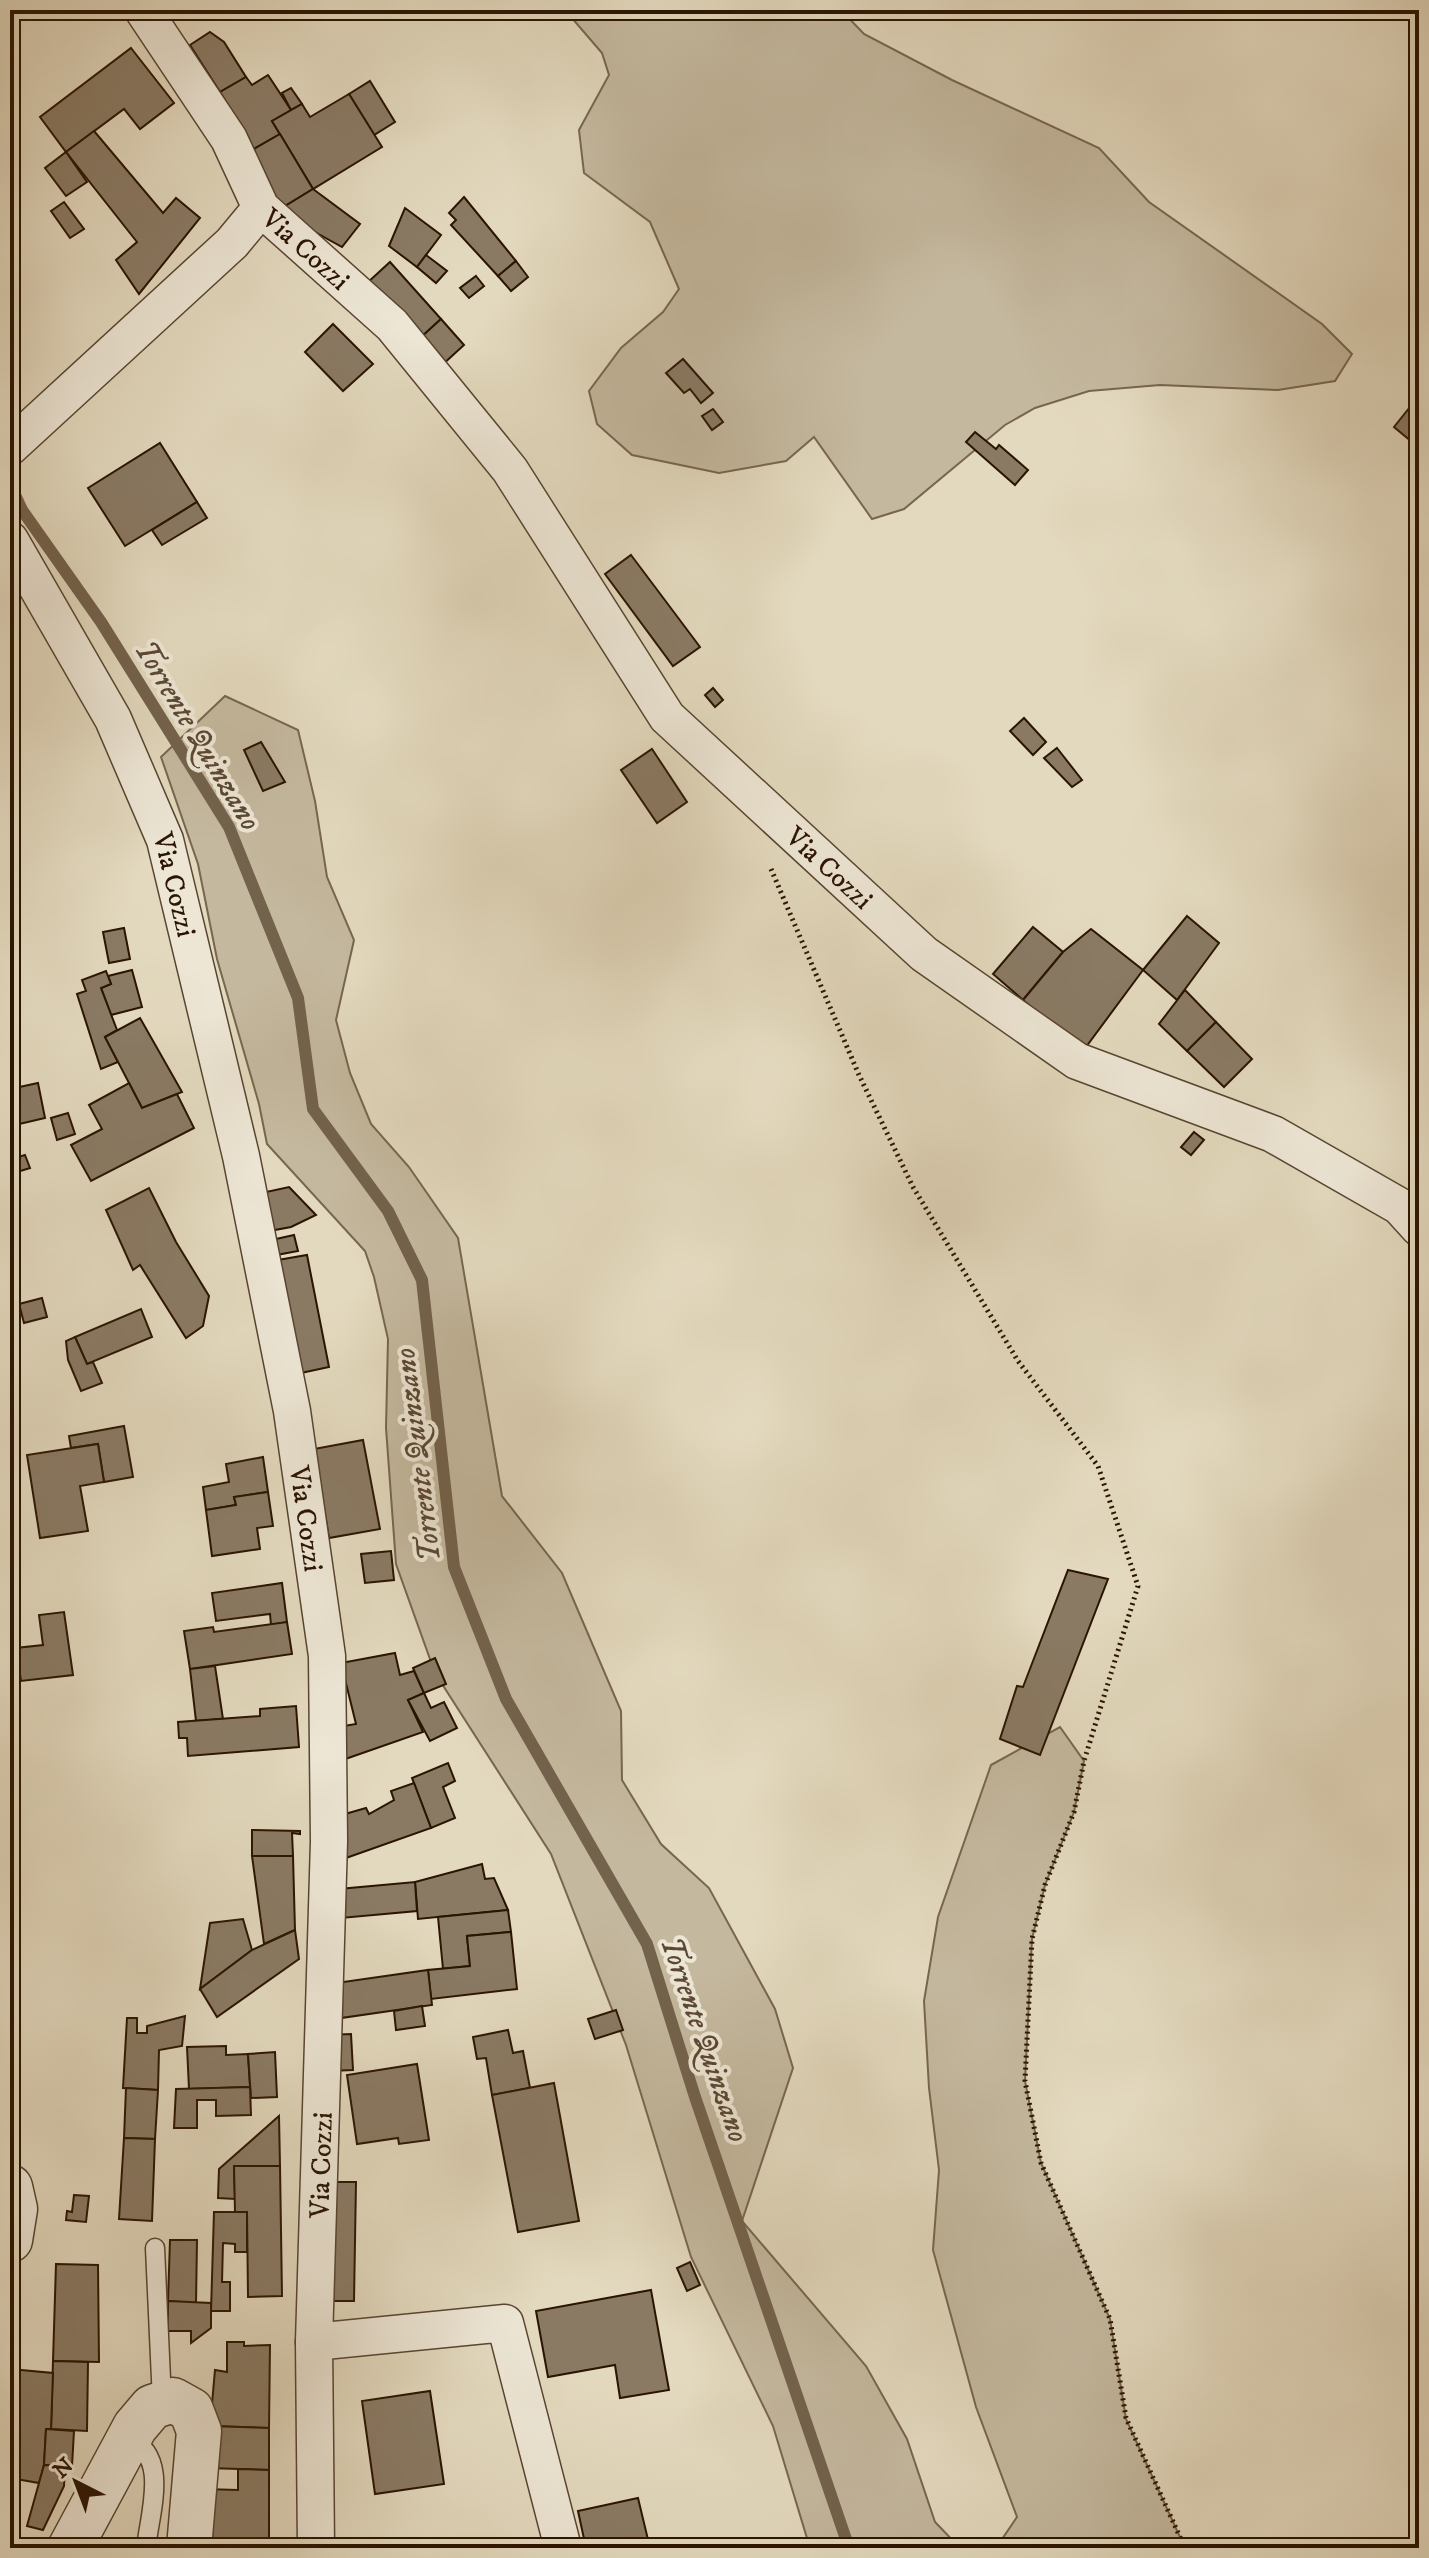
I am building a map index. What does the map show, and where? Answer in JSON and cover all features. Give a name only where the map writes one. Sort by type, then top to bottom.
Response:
[{"type":"street","points":[[143,10],[229,139],[261,208]]},
{"type":"street","name":"Via Cozzi","points":[[15,443],[232,243],[261,208],[392,325],[510,470],[667,717],[924,954],[1077,1061],[1273,1134],[1399,1206],[1419,1228]]},
{"type":"street","name":"Via Cozzi","points":[[10,540],[113,719],[165,840],[241,1156],[292,1411],[327,1656],[329,1841],[314,2342],[316,2548]]},
{"type":"street","points":[[10,2187],[15,2209],[10,2240]]},
{"type":"street","points":[[314,2342],[505,2323],[563,2548]]},
{"type":"street","points":[[70,2548],[128,2438],[145,2413],[162,2401],[173,2400],[191,2410],[199,2431],[189,2548]]},
{"type":"lane","points":[[155,2248],[162,2401]]},
{"type":"lane","points":[[128,2438],[140,2443],[154,2465],[146,2548]]},
{"type":"path","points":[[767,860],[859,1075],[913,1187],[1018,1361],[1098,1466],[1138,1586],[1084,1761],[1074,1812],[1045,1885],[1032,1939],[1025,2081],[1041,2163],[1110,2319],[1126,2418],[1185,2548]]},
{"type":"shaded area","points":[[565,10],[841,10],[864,34],[952,80],[1099,148],[1149,202],[1322,324],[1352,354],[1335,381],[1278,390],[1160,385],[1089,391],[1035,408],[1005,425],[904,509],[872,519],[814,437],[786,461],[719,473],[632,455],[597,424],[589,391],[621,348],[663,312],[679,289],[650,222],[584,173],[579,130],[609,75],[602,53]]},
{"type":"shaded area","points":[[225,696],[298,730],[315,801],[327,877],[354,940],[336,1020],[350,1073],[371,1124],[409,1167],[458,1238],[502,1496],[562,1573],[621,1711],[622,1780],[661,1844],[709,1888],[775,2009],[793,2068],[742,2221],[866,2366],[907,2439],[935,2522],[960,2548],[810,2548],[773,2426],[691,2257],[626,2045],[551,1854],[435,1673],[396,1564],[386,1428],[388,1339],[374,1277],[365,1251],[267,1144],[259,1104],[217,959],[198,864],[161,757]]},
{"type":"shaded area","points":[[1060,1727],[1084,1761],[1074,1812],[1045,1885],[1032,1939],[1025,2081],[1041,2163],[1110,2319],[1126,2419],[1185,2548],[996,2548],[1017,2517],[976,2407],[933,2250],[939,2170],[929,2088],[924,2001],[938,1917],[991,1765]]},
{"type":"building","points":[[210,32],[224,42],[246,77],[220,92],[190,45]]},
{"type":"building","points":[[131,48],[174,103],[140,129],[124,109],[66,152],[40,117]]},
{"type":"building","points":[[268,75],[291,110],[272,121],[280,134],[254,149],[220,92],[246,77],[252,85]]},
{"type":"building","points":[[370,81],[395,122],[374,135],[349,94]]},
{"type":"building","points":[[291,88],[302,104],[291,110],[282,93]]},
{"type":"building","points":[[349,94],[382,147],[313,189],[272,121],[302,104],[310,117]]},
{"type":"building","points":[[94,131],[163,213],[176,198],[200,218],[139,294],[116,260],[137,242],[66,152]]},
{"type":"building","points":[[280,134],[313,189],[277,211],[258,171],[254,149]]},
{"type":"building","points":[[66,152],[87,182],[66,196],[45,168]]},
{"type":"building","points":[[313,189],[360,224],[342,247],[277,211]]},
{"type":"building","points":[[464,197],[516,261],[498,276],[451,225],[456,220],[449,213]]},
{"type":"building","points":[[64,202],[84,229],[70,238],[51,211]]},
{"type":"building","points":[[405,208],[441,235],[417,267],[389,246]]},
{"type":"building","points":[[426,255],[447,271],[436,283],[417,267]]},
{"type":"building","points":[[516,261],[528,277],[511,291],[498,276]]},
{"type":"building","points":[[390,262],[441,319],[418,340],[367,283]]},
{"type":"building","points":[[476,276],[484,286],[469,298],[460,288]]},
{"type":"building","points":[[441,319],[464,345],[441,366],[418,340]]},
{"type":"building","points":[[333,324],[373,364],[343,391],[305,352]]},
{"type":"building","points":[[683,359],[713,393],[701,403],[690,389],[684,393],[666,373]]},
{"type":"building","points":[[1414,402],[1419,407],[1418,447],[1394,427]]},
{"type":"building","points":[[713,409],[723,422],[712,430],[702,416]]},
{"type":"building","points":[[975,432],[996,449],[999,445],[1028,470],[1015,485],[966,442]]},
{"type":"building","points":[[160,443],[197,502],[125,546],[88,488]]},
{"type":"building","points":[[197,502],[207,518],[162,545],[152,530]]},
{"type":"building","points":[[631,555],[700,647],[673,666],[605,574]]},
{"type":"building","points":[[713,688],[723,700],[715,707],[705,695]]},
{"type":"building","points":[[1024,718],[1046,742],[1033,755],[1010,731]]},
{"type":"building","points":[[261,742],[285,782],[263,791],[244,750]]},
{"type":"building","points":[[1057,748],[1082,780],[1072,787],[1044,758]]},
{"type":"building","points":[[652,749],[687,802],[657,823],[621,770]]},
{"type":"building","points":[[1187,916],[1219,943],[1177,1000],[1143,970]]},
{"type":"building","points":[[1033,927],[1063,952],[1023,1000],[993,974]]},
{"type":"building","points":[[124,928],[130,959],[109,963],[103,932]]},
{"type":"building","points":[[1091,929],[1143,970],[1083,1051],[1023,1000],[1063,952]]},
{"type":"building","points":[[132,970],[142,1007],[111,1015],[101,988],[111,984],[108,976]]},
{"type":"building","points":[[106,971],[111,984],[101,988],[117,1030],[105,1037],[118,1062],[101,1069],[77,994],[86,991],[82,980]]},
{"type":"building","points":[[1185,990],[1216,1022],[1187,1051],[1159,1024]]},
{"type":"building","points":[[140,1018],[182,1092],[142,1108],[105,1037]]},
{"type":"building","points":[[1216,1022],[1252,1059],[1224,1087],[1187,1051]]},
{"type":"building","points":[[38,1083],[45,1118],[15,1125],[10,1089]]},
{"type":"building","points":[[129,1083],[142,1108],[177,1094],[194,1128],[91,1181],[71,1145],[102,1129],[89,1105]]},
{"type":"building","points":[[68,1113],[75,1134],[57,1140],[51,1118]]},
{"type":"building","points":[[1194,1132],[1204,1140],[1191,1155],[1181,1147]]},
{"type":"building","points":[[25,1155],[30,1168],[17,1172],[12,1159]]},
{"type":"building","points":[[289,1187],[316,1215],[291,1227],[264,1232],[257,1194]]},
{"type":"building","points":[[149,1188],[176,1242],[209,1296],[203,1326],[186,1338],[140,1265],[133,1270],[106,1210]]},
{"type":"building","points":[[294,1235],[298,1251],[271,1256],[267,1241]]},
{"type":"building","points":[[307,1255],[329,1367],[287,1376],[266,1262]]},
{"type":"building","points":[[42,1298],[47,1317],[24,1323],[19,1304]]},
{"type":"building","points":[[141,1309],[152,1337],[87,1364],[75,1337]]},
{"type":"building","points":[[75,1337],[87,1364],[93,1362],[102,1383],[81,1391],[68,1360],[66,1341]]},
{"type":"building","points":[[124,1426],[133,1477],[104,1482],[98,1444],[71,1448],[69,1436]]},
{"type":"building","points":[[363,1440],[380,1529],[329,1538],[314,1449]]},
{"type":"building","points":[[98,1444],[104,1482],[80,1486],[88,1531],[40,1538],[27,1455]]},
{"type":"building","points":[[263,1457],[268,1492],[234,1497],[236,1505],[206,1510],[203,1487],[229,1482],[226,1464]]},
{"type":"building","points":[[268,1492],[273,1526],[257,1528],[260,1549],[212,1556],[206,1510],[236,1505],[234,1497]]},
{"type":"building","points":[[391,1551],[394,1580],[365,1583],[361,1554]]},
{"type":"building","points":[[1068,1570],[1108,1579],[1040,1755],[1000,1739],[1017,1686],[1023,1687]]},
{"type":"building","points":[[282,1583],[287,1622],[271,1625],[270,1614],[216,1621],[212,1593]]},
{"type":"building","points":[[64,1612],[73,1675],[21,1681],[16,1648],[43,1645],[39,1615]]},
{"type":"building","points":[[287,1622],[292,1654],[190,1669],[184,1631],[213,1627],[214,1632]]},
{"type":"building","points":[[395,1653],[400,1675],[414,1671],[424,1693],[408,1700],[423,1732],[331,1764],[332,1728],[356,1724],[341,1663]]},
{"type":"building","points":[[435,1658],[446,1684],[424,1693],[413,1668]]},
{"type":"building","points":[[215,1666],[223,1719],[196,1721],[190,1669]]},
{"type":"building","points":[[424,1693],[431,1708],[444,1702],[457,1728],[430,1741],[408,1700]]},
{"type":"building","points":[[296,1706],[299,1747],[188,1756],[187,1738],[179,1738],[178,1722],[260,1716],[260,1709]]},
{"type":"building","points":[[448,1763],[455,1781],[443,1787],[455,1818],[431,1828],[412,1778]]},
{"type":"building","points":[[414,1783],[431,1828],[329,1864],[331,1818],[366,1808],[369,1814],[394,1800],[391,1791]]},
{"type":"building","points":[[252,1830],[300,1831],[300,1834],[292,1833],[293,1856],[252,1856]]},
{"type":"building","points":[[252,1856],[293,1856],[295,1930],[264,1944]]},
{"type":"building","points":[[482,1864],[485,1879],[494,1878],[508,1910],[418,1919],[415,1882]]},
{"type":"building","points":[[415,1882],[417,1911],[341,1918],[339,1889]]},
{"type":"building","points":[[508,1910],[511,1932],[467,1936],[470,1966],[443,1969],[438,1917]]},
{"type":"building","points":[[243,1919],[252,1950],[200,1989],[210,1923]]},
{"type":"building","points":[[295,1930],[299,1959],[217,2017],[200,1989],[252,1950]]},
{"type":"building","points":[[511,1932],[517,1989],[431,1999],[428,1970],[470,1966],[467,1936]]},
{"type":"building","points":[[428,1970],[432,2005],[341,2018],[336,1983]]},
{"type":"building","points":[[422,2006],[425,2026],[396,2030],[394,2011]]},
{"type":"building","points":[[616,2010],[623,2030],[595,2039],[588,2019]]},
{"type":"building","points":[[185,2016],[182,2046],[159,2050],[158,2090],[123,2088],[127,2018],[137,2018],[137,2033],[147,2033],[147,2026]]},
{"type":"building","points":[[508,2030],[513,2053],[523,2051],[530,2088],[492,2095],[486,2058],[477,2059],[473,2037]]},
{"type":"building","points":[[351,2034],[353,2070],[329,2071],[327,2035]]},
{"type":"building","points":[[226,2046],[226,2055],[248,2054],[250,2087],[189,2089],[187,2047]]},
{"type":"building","points":[[275,2052],[277,2097],[251,2098],[248,2054]]},
{"type":"building","points":[[417,2064],[429,2140],[399,2144],[398,2138],[357,2144],[347,2075]]},
{"type":"building","points":[[554,2083],[579,2221],[518,2232],[492,2095]]},
{"type":"building","points":[[250,2087],[251,2115],[216,2116],[216,2100],[197,2100],[197,2128],[174,2128],[176,2089]]},
{"type":"building","points":[[126,2088],[158,2090],[155,2139],[124,2138]]},
{"type":"building","points":[[279,2116],[280,2166],[234,2166],[235,2199],[218,2198],[219,2169]]},
{"type":"building","points":[[124,2138],[155,2139],[152,2221],[119,2219]]},
{"type":"building","points":[[234,2166],[280,2166],[282,2296],[248,2297],[247,2212],[235,2212]]},
{"type":"building","points":[[323,2182],[356,2182],[354,2301],[321,2301]]},
{"type":"building","points":[[74,2195],[89,2196],[86,2222],[66,2220],[67,2211],[72,2212]]},
{"type":"building","points":[[214,2212],[247,2212],[247,2252],[235,2252],[235,2244],[223,2243],[222,2282],[230,2282],[230,2311],[211,2311]]},
{"type":"building","points":[[170,2240],[197,2240],[196,2303],[168,2301]]},
{"type":"building","points":[[690,2262],[700,2285],[687,2291],[677,2268]]},
{"type":"building","points":[[56,2264],[98,2265],[99,2362],[53,2361]]},
{"type":"building","points":[[651,2290],[669,2390],[620,2398],[615,2365],[548,2377],[536,2311]]},
{"type":"building","points":[[168,2301],[211,2303],[211,2328],[191,2343],[191,2331],[168,2331]]},
{"type":"building","points":[[227,2342],[244,2342],[244,2346],[270,2345],[269,2428],[210,2426],[215,2370],[227,2372]]},
{"type":"building","points":[[53,2361],[88,2362],[87,2431],[51,2429]]},
{"type":"building","points":[[10,2369],[53,2373],[51,2429],[46,2429],[44,2465],[39,2483],[10,2478]]},
{"type":"building","points":[[430,2391],[444,2484],[375,2494],[362,2401]]},
{"type":"building","points":[[210,2426],[269,2428],[269,2470],[207,2468]]},
{"type":"building","points":[[46,2429],[74,2431],[72,2466],[44,2465]]},
{"type":"building","points":[[44,2465],[65,2466],[64,2486],[43,2530],[27,2526]]},
{"type":"building","points":[[238,2469],[269,2470],[269,2543],[208,2543],[205,2489],[238,2490]]},
{"type":"building","points":[[638,2498],[650,2548],[586,2548],[578,2511]]},
{"type":"building","points":[[462,2539],[464,2548],[415,2548]]},
{"type":"building","points":[[235,2543],[282,2543],[282,2548],[235,2548]]},
{"type":"waterway","name":"Torrente Quinzano","points":[[10,484],[22,510],[101,622],[229,827],[298,998],[313,1109],[388,1211],[422,1280],[454,1567],[506,1699],[647,1944],[695,2097],[849,2548]]}]
